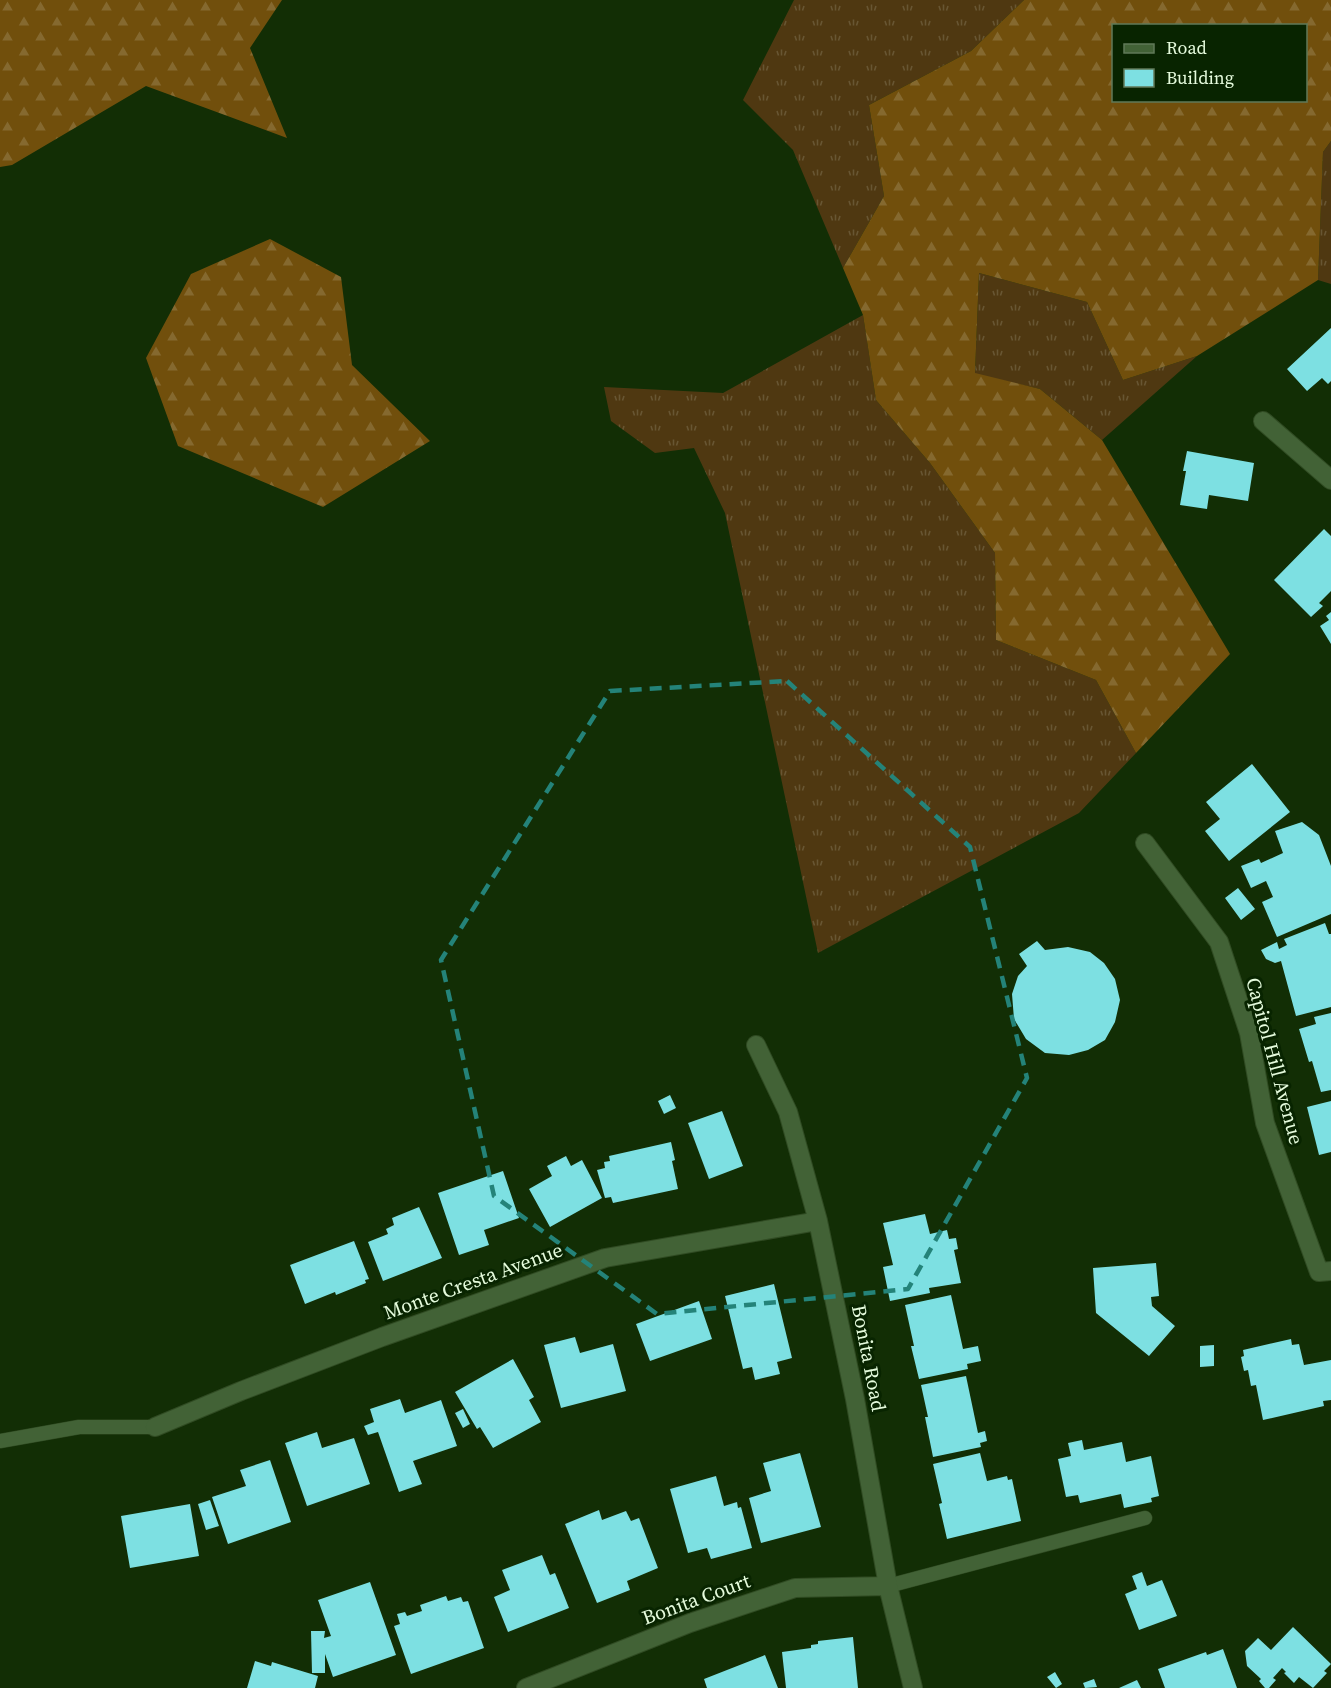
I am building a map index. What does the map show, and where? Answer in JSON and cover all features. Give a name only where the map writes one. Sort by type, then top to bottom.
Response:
[{"type":"street","points":[[1263,421],[1331,480]]},
{"type":"street","name":"Capitol Hill Avenue","points":[[1145,843],[1219,942],[1249,1033],[1265,1123],[1325,1272]]},
{"type":"street","name":"Bonita Road","points":[[756,1045],[788,1113],[818,1221],[855,1399],[888,1586],[913,1688]]},
{"type":"street","name":"Monte Cresta Avenue","points":[[155,1427],[338,1354],[605,1258],[818,1221]]},
{"type":"street","name":"Bonita Court","points":[[526,1688],[690,1623],[795,1588],[888,1586]]},
{"type":"lane","points":[[0,1441],[79,1427],[155,1427]]},
{"type":"lane","points":[[888,1586],[1145,1518]]},
{"type":"highlighted area","points":[[787,681],[970,847],[1027,1078],[908,1289],[657,1314],[494,1196],[441,960],[610,691]]},
{"type":"green space","points":[[0,0],[282,0],[250,48],[287,138],[146,86],[12,165],[0,167]]},
{"type":"green space","points":[[794,0],[1024,0],[971,51],[869,105],[884,196],[843,268],[793,150],[743,100]]},
{"type":"green space","points":[[1024,0],[1331,0],[1331,141],[1323,152],[1318,280],[1197,356],[1123,380],[1087,302],[979,273],[975,373],[1040,389],[1102,440],[1230,654],[1136,753],[1096,680],[996,640],[995,553],[930,463],[876,400],[863,315],[843,268],[884,196],[869,105],[971,51]]},
{"type":"green space","points":[[1331,141],[1331,284],[1318,280],[1323,152]]},
{"type":"green space","points":[[270,239],[341,277],[352,365],[430,441],[323,507],[178,446],[146,358],[191,274]]},
{"type":"green space","points":[[979,273],[1087,302],[1123,380],[1197,356],[1102,440],[1040,389],[975,374]]},
{"type":"green space","points":[[863,315],[876,400],[930,463],[995,553],[996,640],[1096,680],[1136,753],[1079,813],[818,953],[725,513],[694,448],[655,453],[611,421],[604,387],[723,393]]},
{"type":"building","points":[[1331,328],[1331,381],[1328,384],[1322,378],[1307,391],[1287,369]]},
{"type":"building","points":[[1187,451],[1254,463],[1248,501],[1209,495],[1207,509],[1180,505]]},
{"type":"building","points":[[1324,529],[1331,536],[1331,591],[1319,603],[1323,606],[1311,617],[1274,580]]},
{"type":"building","points":[[1331,612],[1331,644],[1320,626],[1329,620],[1326,616]]},
{"type":"building","points":[[1252,764],[1290,812],[1229,861],[1205,831],[1220,819],[1206,802]]},
{"type":"building","points":[[1302,822],[1319,835],[1331,866],[1331,914],[1277,937],[1262,902],[1273,897],[1266,881],[1251,888],[1241,866],[1259,859],[1261,863],[1283,853],[1275,831]]},
{"type":"building","points":[[1238,888],[1255,909],[1241,920],[1225,898]]},
{"type":"building","points":[[1325,923],[1331,934],[1331,1007],[1296,1016],[1281,961],[1275,963],[1266,959],[1261,950],[1277,942],[1279,949],[1287,945],[1284,939]]},
{"type":"building","points":[[1037,941],[1045,950],[1068,947],[1090,952],[1104,963],[1115,979],[1120,1000],[1115,1022],[1105,1040],[1088,1050],[1069,1055],[1045,1053],[1026,1039],[1014,1019],[1012,994],[1018,976],[1027,966],[1019,954]]},
{"type":"building","points":[[1331,1013],[1331,1090],[1321,1092],[1299,1029],[1316,1024],[1314,1017]]},
{"type":"building","points":[[670,1095],[676,1108],[664,1114],[658,1101]]},
{"type":"building","points":[[1331,1101],[1331,1152],[1319,1155],[1307,1107]]},
{"type":"building","points":[[722,1111],[743,1166],[709,1179],[688,1123]]},
{"type":"building","points":[[671,1142],[675,1160],[672,1161],[678,1189],[613,1203],[611,1197],[605,1198],[597,1170],[605,1168],[604,1162],[610,1161],[609,1156]]},
{"type":"building","points":[[566,1156],[571,1166],[582,1160],[602,1198],[550,1227],[529,1189],[552,1176],[547,1166]]},
{"type":"building","points":[[503,1171],[519,1218],[484,1230],[489,1245],[459,1255],[438,1193]]},
{"type":"building","points":[[419,1207],[442,1258],[383,1281],[368,1242],[388,1234],[386,1229],[394,1225],[392,1218]]},
{"type":"building","points":[[925,1214],[930,1234],[947,1230],[949,1239],[956,1238],[958,1249],[954,1250],[961,1283],[929,1288],[930,1293],[890,1301],[883,1267],[893,1265],[883,1223]]},
{"type":"building","points":[[354,1241],[369,1279],[365,1280],[366,1283],[305,1304],[290,1265]]},
{"type":"building","points":[[1156,1263],[1159,1296],[1151,1297],[1152,1306],[1175,1326],[1149,1356],[1096,1313],[1093,1268]]},
{"type":"building","points":[[774,1284],[792,1358],[777,1362],[780,1374],[755,1380],[752,1367],[743,1369],[725,1296]]},
{"type":"building","points":[[951,1295],[963,1349],[978,1346],[981,1361],[967,1364],[968,1369],[919,1379],[905,1305]]},
{"type":"building","points":[[699,1301],[712,1339],[650,1361],[636,1324]]},
{"type":"building","points":[[575,1337],[580,1353],[613,1344],[626,1391],[561,1408],[544,1345]]},
{"type":"building","points":[[1291,1339],[1292,1345],[1299,1344],[1304,1365],[1331,1360],[1331,1400],[1323,1401],[1324,1406],[1263,1420],[1256,1385],[1251,1386],[1248,1370],[1244,1371],[1241,1357],[1244,1356],[1243,1350]]},
{"type":"building","points":[[1214,1345],[1214,1366],[1200,1367],[1200,1346]]},
{"type":"building","points":[[513,1359],[534,1397],[529,1400],[541,1422],[493,1448],[480,1427],[477,1429],[455,1392]]},
{"type":"building","points":[[966,1376],[978,1433],[985,1431],[987,1441],[980,1443],[981,1447],[933,1457],[921,1385]]},
{"type":"building","points":[[400,1399],[405,1413],[441,1400],[457,1446],[413,1461],[422,1484],[399,1492],[378,1432],[368,1435],[364,1426],[374,1422],[370,1409]]},
{"type":"building","points":[[463,1409],[470,1424],[463,1428],[455,1413]]},
{"type":"building","points":[[317,1432],[322,1448],[354,1438],[370,1484],[307,1506],[285,1443]]},
{"type":"building","points":[[1082,1440],[1084,1450],[1122,1442],[1126,1462],[1151,1456],[1159,1496],[1151,1498],[1152,1502],[1124,1508],[1121,1494],[1080,1503],[1078,1495],[1066,1497],[1058,1459],[1071,1456],[1068,1443]]},
{"type":"building","points":[[800,1453],[821,1527],[761,1543],[749,1498],[771,1491],[763,1463]]},
{"type":"building","points":[[980,1453],[987,1481],[1007,1476],[1008,1480],[1012,1479],[1021,1521],[947,1539],[933,1464]]},
{"type":"building","points":[[270,1460],[291,1522],[228,1544],[212,1497],[246,1486],[240,1470]]},
{"type":"building","points":[[716,1476],[724,1506],[737,1502],[738,1508],[741,1507],[752,1548],[711,1559],[707,1548],[688,1553],[670,1489]]},
{"type":"building","points":[[210,1500],[219,1526],[206,1530],[198,1504]]},
{"type":"building","points":[[190,1504],[199,1556],[130,1568],[121,1516]]},
{"type":"building","points":[[599,1510],[602,1520],[626,1511],[631,1521],[639,1518],[658,1568],[627,1581],[630,1590],[597,1603],[565,1524]]},
{"type":"building","points":[[542,1555],[550,1575],[555,1573],[569,1608],[508,1632],[494,1597],[510,1590],[502,1570]]},
{"type":"building","points":[[1142,1572],[1147,1586],[1162,1580],[1177,1616],[1139,1630],[1125,1594],[1137,1589],[1132,1576]]},
{"type":"building","points":[[370,1582],[396,1655],[333,1677],[325,1654],[325,1673],[312,1673],[311,1631],[325,1631],[324,1638],[331,1636],[318,1600]]},
{"type":"building","points":[[446,1596],[448,1601],[461,1597],[463,1602],[468,1601],[484,1648],[411,1674],[394,1626],[400,1624],[397,1614],[405,1612],[407,1616],[422,1611],[420,1605]]},
{"type":"building","points":[[1293,1627],[1331,1664],[1324,1671],[1327,1673],[1313,1688],[1299,1677],[1294,1683],[1282,1668],[1273,1678],[1276,1680],[1269,1688],[1265,1688],[1259,1681],[1261,1679],[1247,1666],[1245,1651],[1258,1638],[1271,1650]]},
{"type":"building","points":[[853,1637],[858,1688],[786,1688],[782,1652],[811,1648],[811,1645],[818,1644],[818,1641]]},
{"type":"building","points":[[1223,1649],[1237,1688],[1165,1688],[1158,1669],[1206,1652],[1207,1655]]},
{"type":"building","points":[[765,1655],[778,1688],[707,1688],[704,1679]]},
{"type":"building","points":[[255,1661],[271,1666],[272,1662],[318,1676],[315,1688],[247,1688]]},
{"type":"building","points":[[1055,1672],[1062,1684],[1056,1688],[1047,1677]]},
{"type":"building","points":[[1094,1679],[1097,1687],[1085,1688],[1083,1683]]},
{"type":"building","points":[[1137,1680],[1141,1688],[1119,1688]]}]
